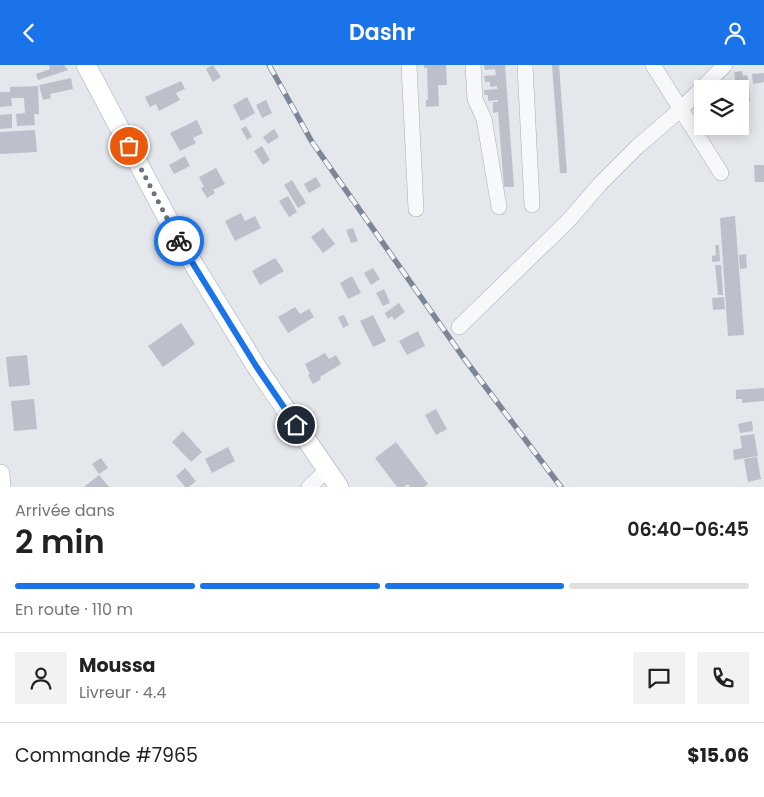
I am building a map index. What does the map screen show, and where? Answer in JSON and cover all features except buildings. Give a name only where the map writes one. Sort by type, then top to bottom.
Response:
[{"type":"main road","points":[[86,65],[180,242],[256,366],[339,487]]},
{"type":"main road","points":[[0,474],[1,487]]},
{"type":"street","points":[[409,65],[416,209]]},
{"type":"street","points":[[473,65],[476,99],[484,119],[499,207]]},
{"type":"street","points":[[525,65],[532,205]]},
{"type":"street","points":[[653,65],[721,173]]},
{"type":"street","points":[[459,327],[568,219],[637,147],[680,110],[725,65]]},
{"type":"street","points":[[309,487],[327,470]]},
{"type":"railway","points":[[269,65],[312,142],[463,357],[561,487]]},
{"type":"way so far","points":[[129,146],[179,241]]},
{"type":"route","points":[[179,241],[256,366],[296,425]]}]
